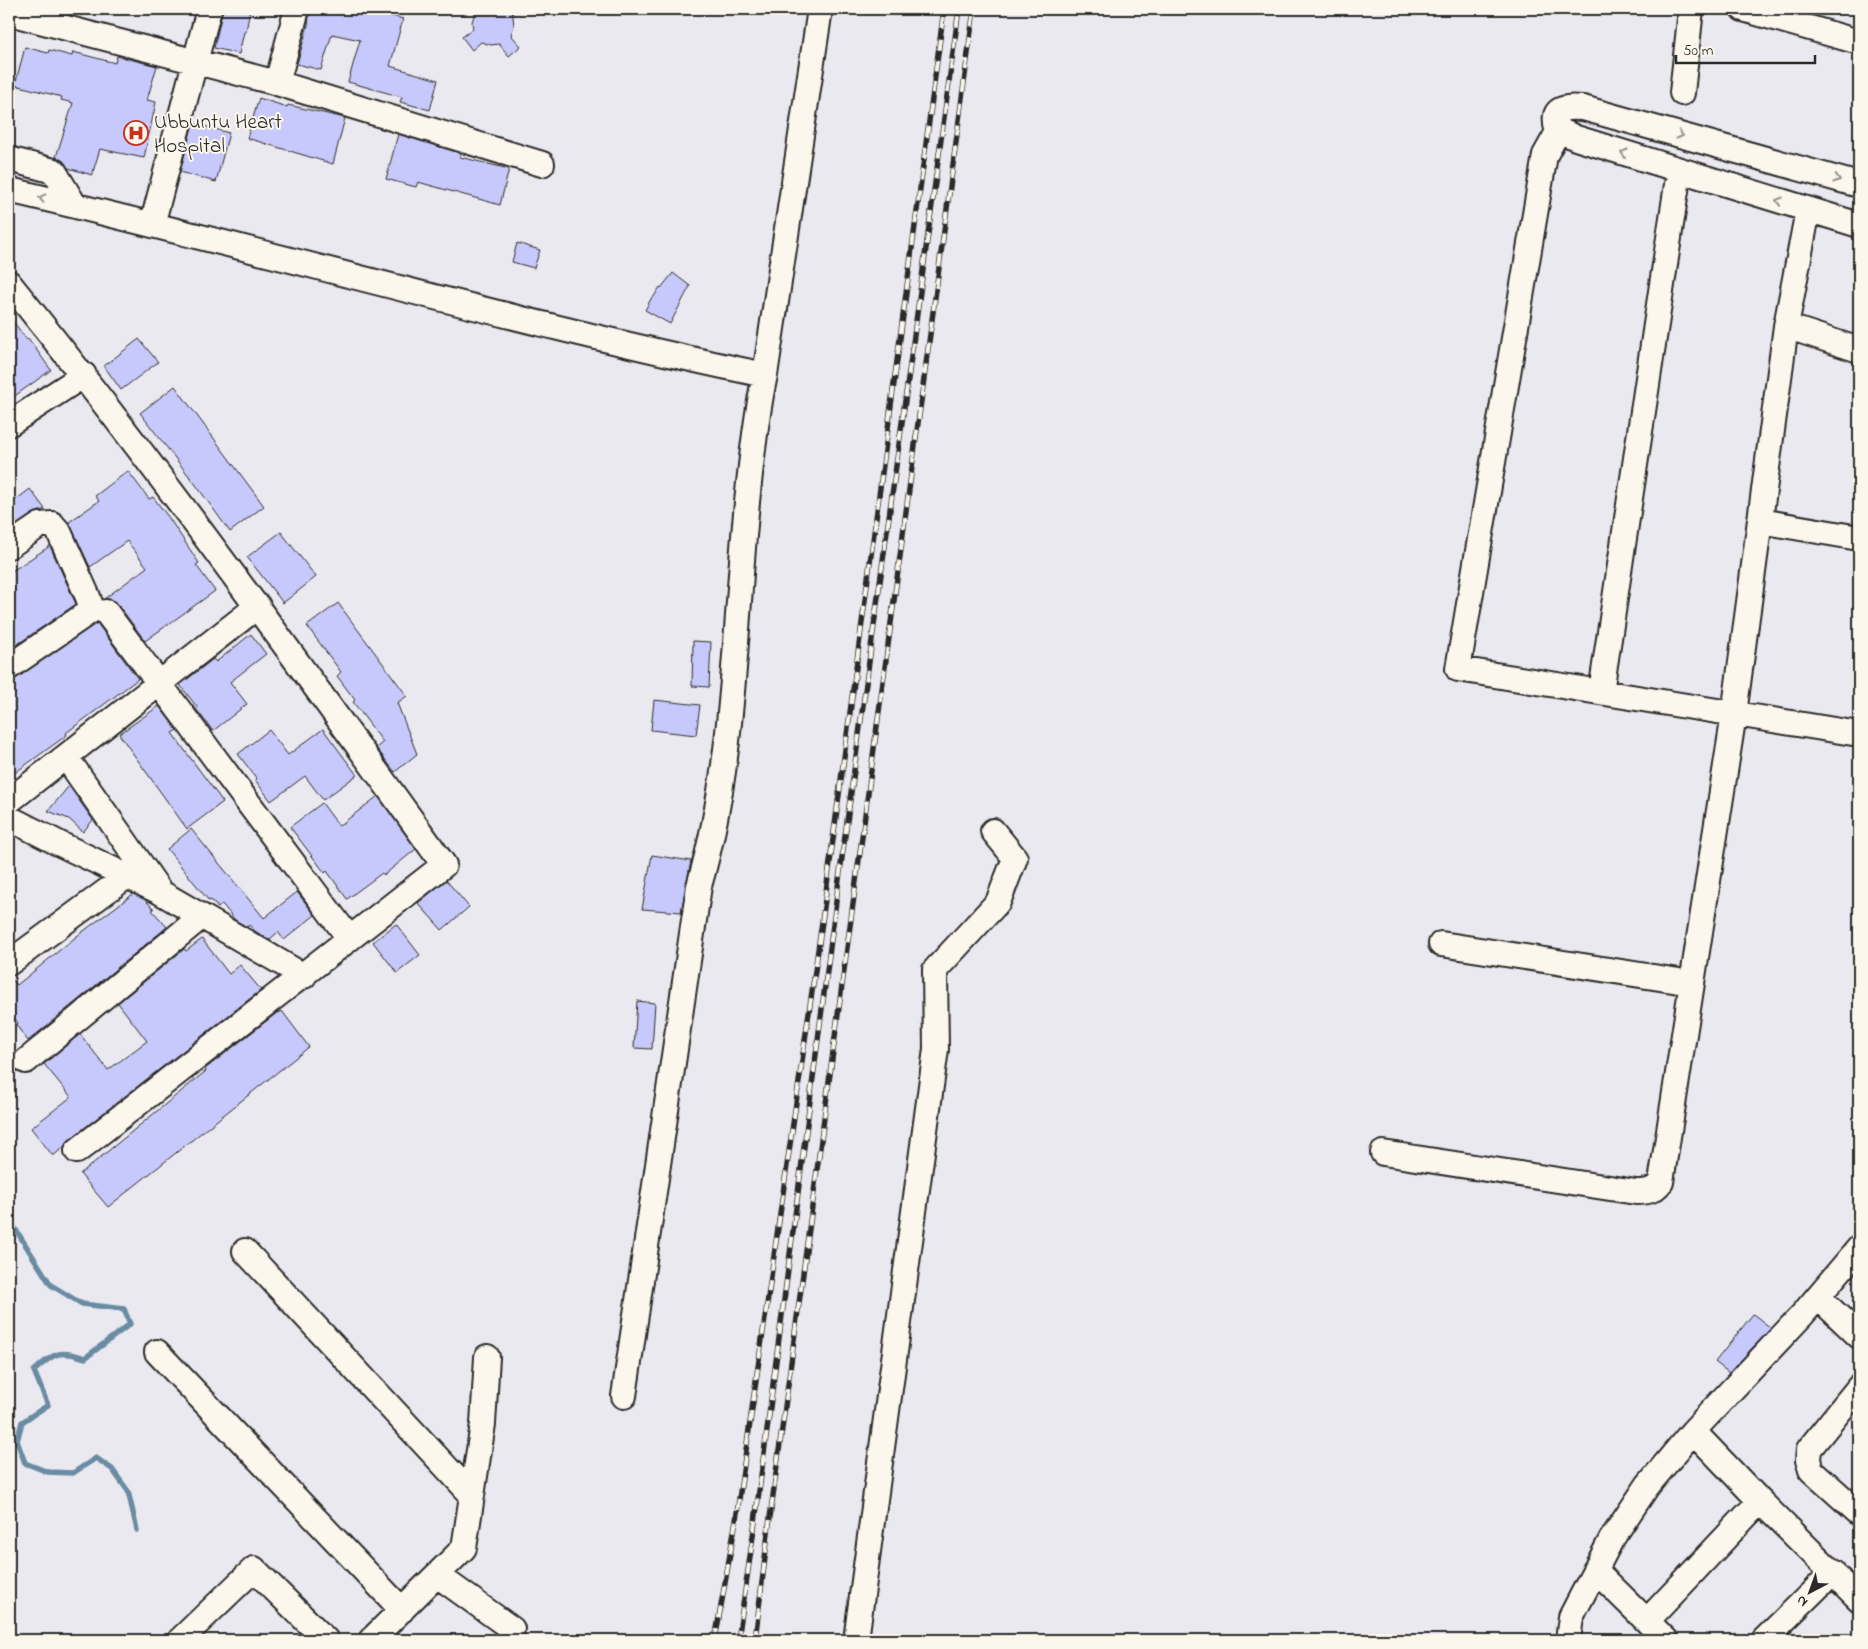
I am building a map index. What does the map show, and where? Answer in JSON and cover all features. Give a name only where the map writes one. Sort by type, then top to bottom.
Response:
[{"type":"street","points":[[152,225],[209,9]]},
{"type":"street","points":[[278,83],[297,9]]},
{"type":"street","points":[[624,1396],[699,886],[715,820],[730,719],[742,546],[757,408],[765,375],[820,9]]},
{"type":"street","points":[[1682,93],[1691,9]]},
{"type":"street","points":[[1743,9],[1800,17],[1859,42]]},
{"type":"street","points":[[9,13],[278,83],[542,164]]},
{"type":"street","points":[[1859,185],[1583,108],[1565,107],[1557,113],[1555,120],[1557,129],[1576,138],[1859,225]]},
{"type":"street","points":[[1559,130],[1545,155],[1458,669],[1859,734]]},
{"type":"street","points":[[9,159],[54,171],[75,206]]},
{"type":"street","points":[[1601,692],[1679,171]]},
{"type":"street","points":[[9,190],[657,352],[765,375]]},
{"type":"street","points":[[1383,1153],[1636,1192],[1647,1192],[1656,1189],[1661,1182],[1734,714],[1786,326],[1808,210]]},
{"type":"street","points":[[9,283],[84,375],[258,606],[444,865],[78,1151]]},
{"type":"street","points":[[1786,326],[1859,350]]},
{"type":"street","points":[[9,424],[84,375]]},
{"type":"street","points":[[1760,521],[1859,538]]},
{"type":"street","points":[[9,546],[40,525],[52,524],[60,532],[92,610],[9,667]]},
{"type":"street","points":[[9,801],[258,606]]},
{"type":"street","points":[[106,612],[349,938]]},
{"type":"street","points":[[66,757],[160,892]]},
{"type":"street","points":[[9,818],[160,892],[304,976]]},
{"type":"street","points":[[856,1640],[936,1048],[935,970],[998,902],[1015,858],[993,831]]},
{"type":"street","points":[[9,963],[127,876]]},
{"type":"street","points":[[26,1061],[201,917]]},
{"type":"street","points":[[1441,944],[1692,983]]},
{"type":"street","points":[[1568,1640],[1571,1617],[1595,1570],[1611,1540],[1648,1485],[1693,1431],[1818,1297],[1859,1248]]},
{"type":"street","points":[[244,1251],[472,1495]]},
{"type":"street","points":[[1818,1297],[1859,1336]]},
{"type":"street","points":[[156,1352],[402,1610]]},
{"type":"street","points":[[371,1640],[464,1548],[483,1424],[487,1357]]},
{"type":"street","points":[[1859,1387],[1809,1449],[1808,1460],[1811,1470],[1859,1513]]},
{"type":"street","points":[[1693,1431],[1760,1501],[1859,1599]]},
{"type":"street","points":[[1595,1570],[1659,1634],[1760,1501]]},
{"type":"street","points":[[180,1640],[254,1569],[326,1640]]},
{"type":"street","points":[[1764,1640],[1833,1572]]},
{"type":"street","points":[[437,1575],[512,1629]]},
{"type":"building","points":[[223,9],[250,9],[246,32],[244,32],[239,54],[214,48]]},
{"type":"building","points":[[310,9],[353,9],[382,15],[382,13],[403,19],[390,66],[438,80],[430,110],[400,102],[402,97],[348,82],[360,40],[332,34],[321,70],[297,64],[308,25]]},
{"type":"building","points":[[476,9],[512,9],[514,25],[511,35],[521,46],[509,56],[499,44],[491,45],[481,42],[472,50],[462,37],[473,29],[472,22]]},
{"type":"building","points":[[25,47],[48,53],[49,50],[72,56],[73,52],[115,63],[117,56],[157,66],[147,100],[156,102],[144,158],[100,149],[92,175],[68,168],[65,163],[56,157],[73,103],[61,100],[62,97],[15,85]]},
{"type":"building","points":[[259,98],[287,107],[288,105],[345,118],[333,164],[247,138]]},
{"type":"building","points":[[193,123],[229,133],[216,182],[180,172]]},
{"type":"building","points":[[398,134],[460,153],[460,157],[509,169],[500,205],[418,182],[416,187],[386,179]]},
{"type":"building","points":[[517,243],[540,250],[534,268],[512,262]]},
{"type":"building","points":[[673,273],[690,286],[670,324],[645,310],[652,297]]},
{"type":"building","points":[[9,316],[51,370],[9,400]]},
{"type":"building","points":[[139,339],[158,362],[121,390],[104,366]]},
{"type":"building","points":[[175,386],[264,506],[230,532],[140,413]]},
{"type":"building","points":[[128,471],[149,499],[153,497],[169,518],[199,563],[196,565],[215,591],[145,641],[117,603],[111,599],[104,599],[147,567],[127,541],[90,567],[69,522],[99,501],[95,496]]},
{"type":"building","points":[[30,489],[45,509],[32,514],[9,530],[9,505]]},
{"type":"building","points":[[281,532],[316,577],[283,603],[247,557]]},
{"type":"building","points":[[50,546],[76,604],[9,650],[9,573]]},
{"type":"building","points":[[338,603],[407,696],[397,703],[417,754],[395,772],[376,748],[383,742],[353,702],[355,700],[337,676],[341,672],[307,626]]},
{"type":"building","points":[[97,623],[138,679],[66,733],[67,735],[9,777],[9,681],[17,678]]},
{"type":"building","points":[[251,634],[266,654],[230,682],[247,704],[213,731],[180,685],[213,659],[216,662]]},
{"type":"building","points":[[693,641],[711,642],[709,687],[692,686]]},
{"type":"building","points":[[654,700],[700,705],[696,735],[651,730]]},
{"type":"building","points":[[159,706],[177,730],[172,733],[223,802],[187,829],[119,734]]},
{"type":"building","points":[[323,729],[357,775],[323,800],[305,776],[271,801],[238,754],[269,730],[288,755]]},
{"type":"building","points":[[69,786],[93,820],[83,832],[69,819],[48,811]]},
{"type":"building","points":[[378,796],[416,849],[384,875],[382,873],[347,899],[327,871],[325,873],[290,827],[322,803],[339,826]]},
{"type":"building","points":[[191,829],[264,918],[297,892],[315,915],[284,940],[278,932],[269,940],[249,925],[247,927],[235,920],[222,904],[218,908],[211,900],[209,901],[167,849]]},
{"type":"building","points":[[652,855],[691,861],[681,912],[642,909]]},
{"type":"building","points":[[446,880],[469,907],[442,930],[418,903]]},
{"type":"building","points":[[133,894],[144,899],[167,927],[28,1041],[16,1025],[18,1023],[9,1011],[9,976],[17,985],[77,936]]},
{"type":"building","points":[[396,924],[420,955],[397,973],[373,942]]},
{"type":"building","points":[[202,939],[229,974],[240,965],[261,990],[69,1140],[53,1156],[31,1128],[71,1097],[44,1064],[80,1034],[108,1070],[147,1041],[118,1003],[184,949],[186,951]]},
{"type":"building","points":[[637,1001],[655,1003],[652,1049],[634,1048]]},
{"type":"building","points":[[282,1011],[309,1047],[108,1207],[80,1174],[206,1071],[205,1069],[278,1012]]},
{"type":"building","points":[[1753,1314],[1771,1328],[1729,1373],[1715,1362]]},
{"type":"waterway","points":[[9,1219],[51,1285],[82,1304],[124,1309],[130,1324],[85,1358],[63,1353],[57,1354],[34,1371],[48,1405],[22,1422],[17,1441],[25,1463],[48,1472],[73,1473],[96,1458],[112,1469],[128,1491],[137,1530]]},
{"type":"railway","points":[[715,1640],[736,1520],[822,922],[944,9]]},
{"type":"railway","points":[[738,1640],[837,894],[959,9]]},
{"type":"railway","points":[[755,1640],[974,9]]},
{"type":"place","name":"Ubbuntu Heart Hospital","points":[[136,133]]}]
